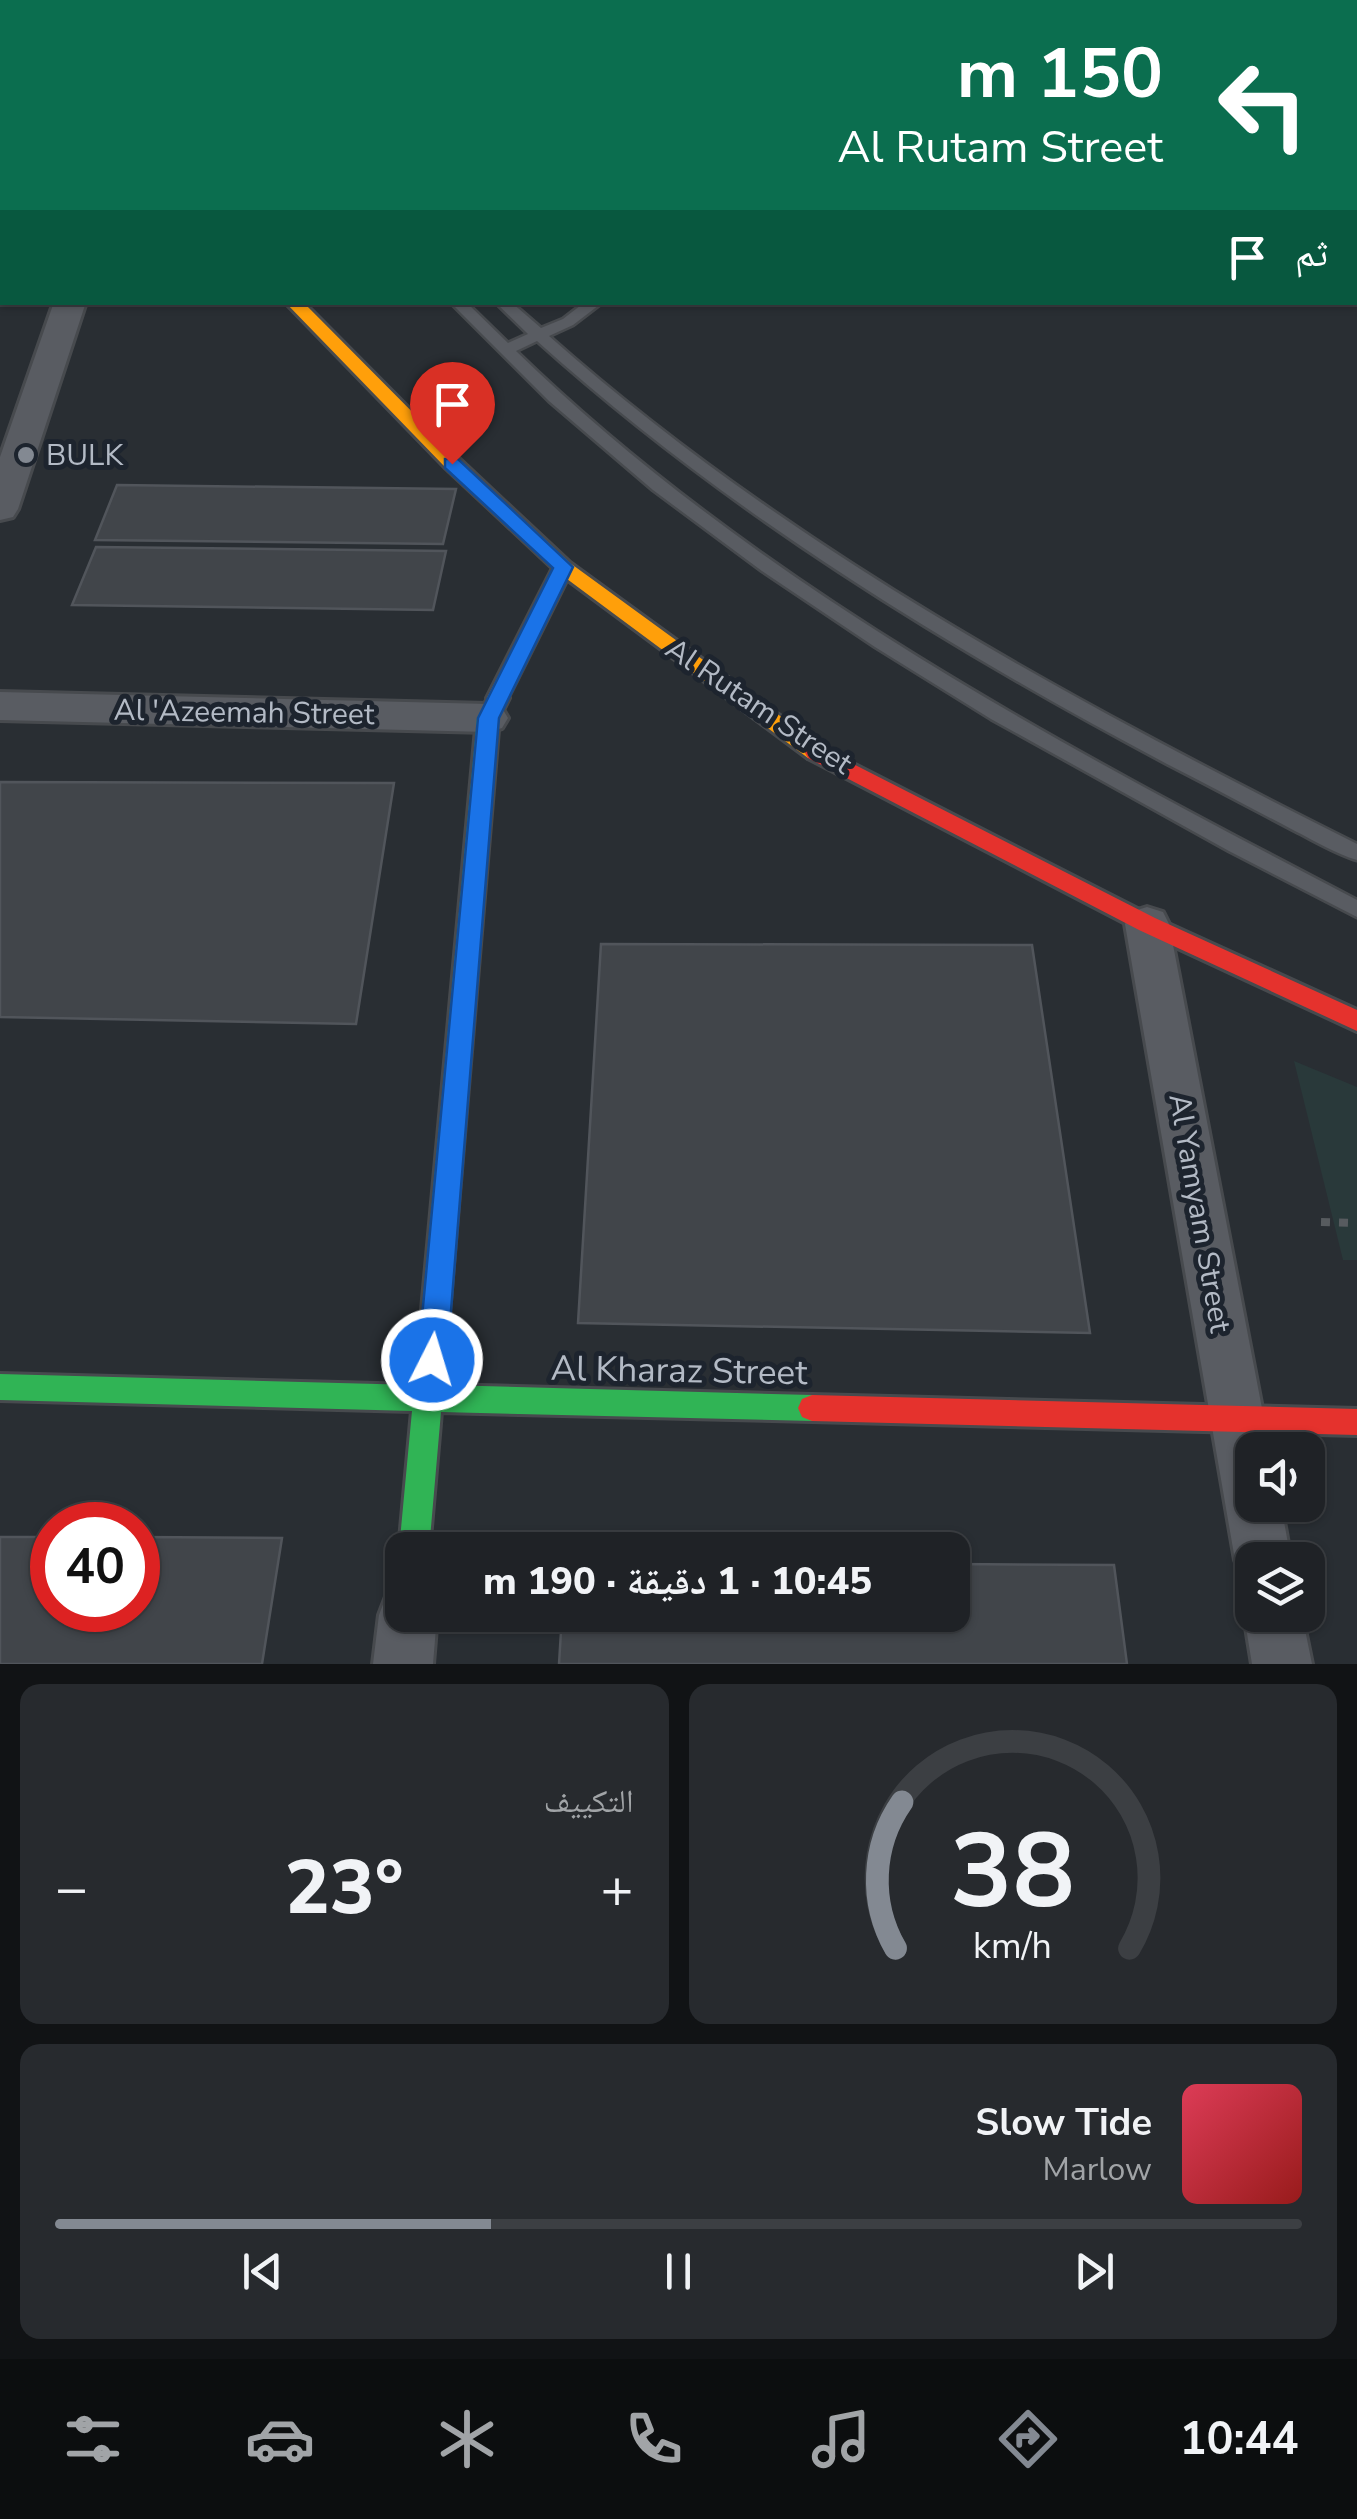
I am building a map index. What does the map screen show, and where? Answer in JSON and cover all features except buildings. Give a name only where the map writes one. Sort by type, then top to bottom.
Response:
[{"type":"street","points":[[0,509],[69,305]]},
{"type":"street","name":"Al Rutam Street","points":[[296,305],[452,464],[564,567],[814,752],[1147,924],[1357,1022]]},
{"type":"street","points":[[416,1532],[488,718],[564,567]]},
{"type":"street","name":"Al 'Azeemah Street","points":[[0,706],[488,718]]},
{"type":"street","name":"Al Yamyam Street","points":[[1147,924],[1239,1432]]},
{"type":"street","name":"Al Kharaz Street","points":[[0,1386],[1357,1422]]},
{"type":"street","points":[[403,1664],[406,1632]]},
{"type":"street","points":[[1276,1632],[1282,1664]]},
{"type":"lane","points":[[465,305],[504,350],[668,493],[791,586],[896,654],[1106,779],[1357,909]]},
{"type":"lane","points":[[505,305],[538,337],[695,465],[890,598],[1187,768],[1357,853]]},
{"type":"lane","points":[[504,350],[538,337],[591,305]]},
{"type":"path","points":[[1321,1222],[1357,1224]]},
{"type":"shaded area","points":[[1294,1061],[1357,1087],[1357,1260],[1343,1260]]},
{"type":"traffic: fast","points":[[416,1532],[488,718],[498,698]]},
{"type":"traffic: fast","points":[[0,1387],[812,1408]]},
{"type":"traffic: slow","points":[[296,305],[452,463],[563,567],[816,753]]},
{"type":"traffic: slow","points":[[498,698],[563,567]]},
{"type":"traffic: jam","points":[[816,753],[1147,924],[1357,1021]]},
{"type":"traffic: jam","points":[[812,1408],[1357,1422]]},
{"type":"place","name":"BULK","points":[[26,455]]},
{"type":"route","points":[[432,1360],[488,718],[564,567],[452,464]]}]
